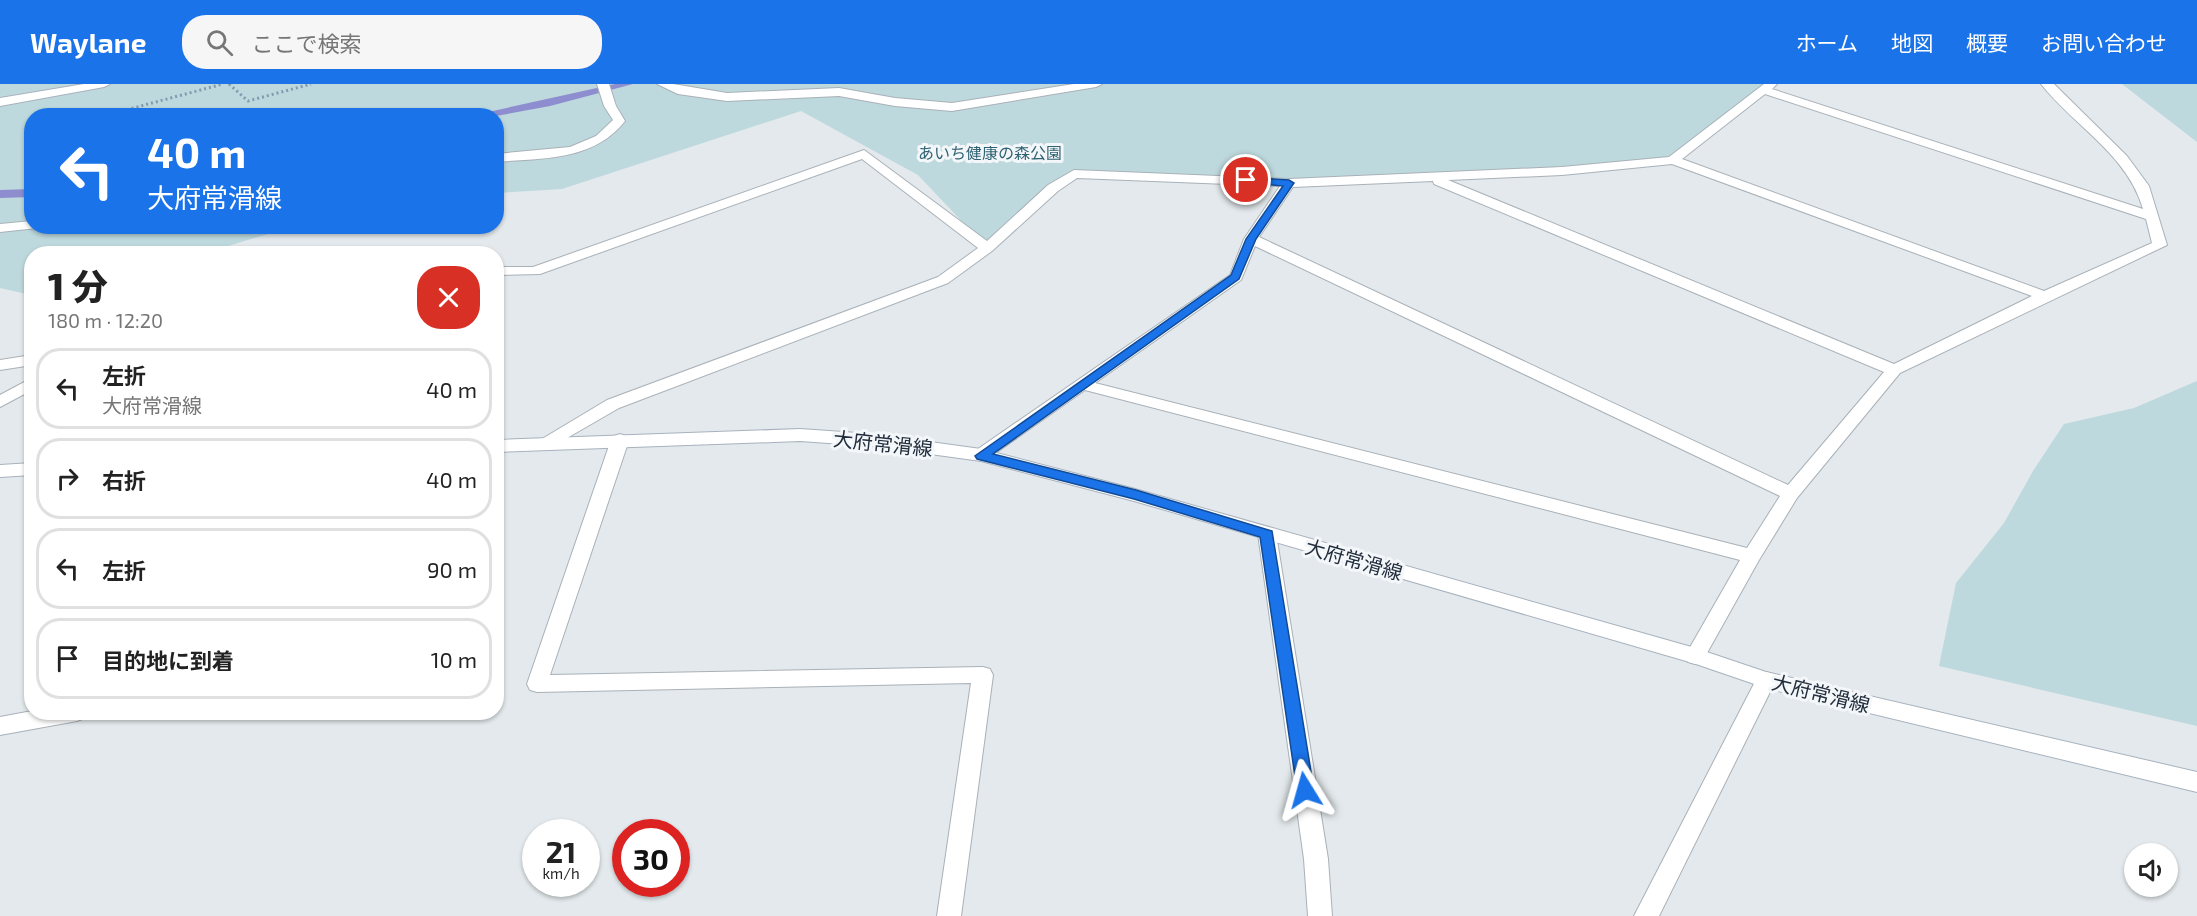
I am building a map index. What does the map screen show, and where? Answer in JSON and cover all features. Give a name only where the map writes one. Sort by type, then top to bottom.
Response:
[{"type":"street","points":[[0,102],[104,84]]},
{"type":"street","points":[[504,157],[572,151],[600,139],[619,122],[603,84]]},
{"type":"street","points":[[663,84],[678,90],[727,97],[839,92],[895,102],[952,107],[1096,84]]},
{"type":"street","points":[[1673,160],[1767,87],[2153,217]]},
{"type":"street","points":[[1695,656],[1752,556],[1791,494],[1894,370],[2045,296],[2160,244],[2144,189],[2122,159],[2047,87]]},
{"type":"street","points":[[504,271],[535,271],[864,154],[987,248]]},
{"type":"street","points":[[548,443],[613,404],[943,280],[987,248],[1053,188],[1074,174],[1289,183],[1562,171],[1673,160],[2045,296]]},
{"type":"street","points":[[1433,178],[1894,370]]},
{"type":"street","points":[[981,456],[1236,277],[1251,239],[1289,183]]},
{"type":"street","points":[[0,228],[24,226]]},
{"type":"street","points":[[1251,239],[1791,494]]},
{"type":"street","points":[[0,365],[24,361]]},
{"type":"street","points":[[1084,384],[1752,556]]},
{"type":"street","points":[[0,402],[24,388]]},
{"type":"street","name":"大府常滑線","points":[[504,446],[800,435],[872,440],[981,456],[1136,495],[1695,656],[1766,680],[2197,782]]},
{"type":"street","points":[[620,440],[537,684],[983,675],[950,916]]},
{"type":"street","points":[[0,471],[24,470]]},
{"type":"street","points":[[1267,534],[1316,860],[1320,916]]},
{"type":"street","points":[[1646,916],[1766,680]]},
{"type":"street","points":[[0,726],[33,720]]},
{"type":"path","points":[[134,108],[223,84]]},
{"type":"path","points":[[229,84],[248,101],[311,84]]},
{"type":"green space","name":"あいち健康の森公園","points":[[0,84],[1771,84],[1673,160],[1289,183],[1074,174],[987,248],[918,175],[801,111],[562,189],[504,193],[504,108],[24,108],[24,234],[268,234],[228,246],[24,246],[24,293],[0,288]]},
{"type":"green space","points":[[2122,84],[2197,84],[2197,142]]},
{"type":"green space","points":[[2197,381],[2197,726],[1939,666],[1956,583],[2004,523],[2033,471],[2064,424],[2134,408]]},
{"type":"waterway","points":[[504,111],[550,103],[628,84]]},
{"type":"waterway","points":[[0,194],[24,193]]},
{"type":"route","points":[[1246,180],[1289,183],[1251,239],[1236,277],[981,456],[1136,495],[1267,534],[1305,790]]}]
